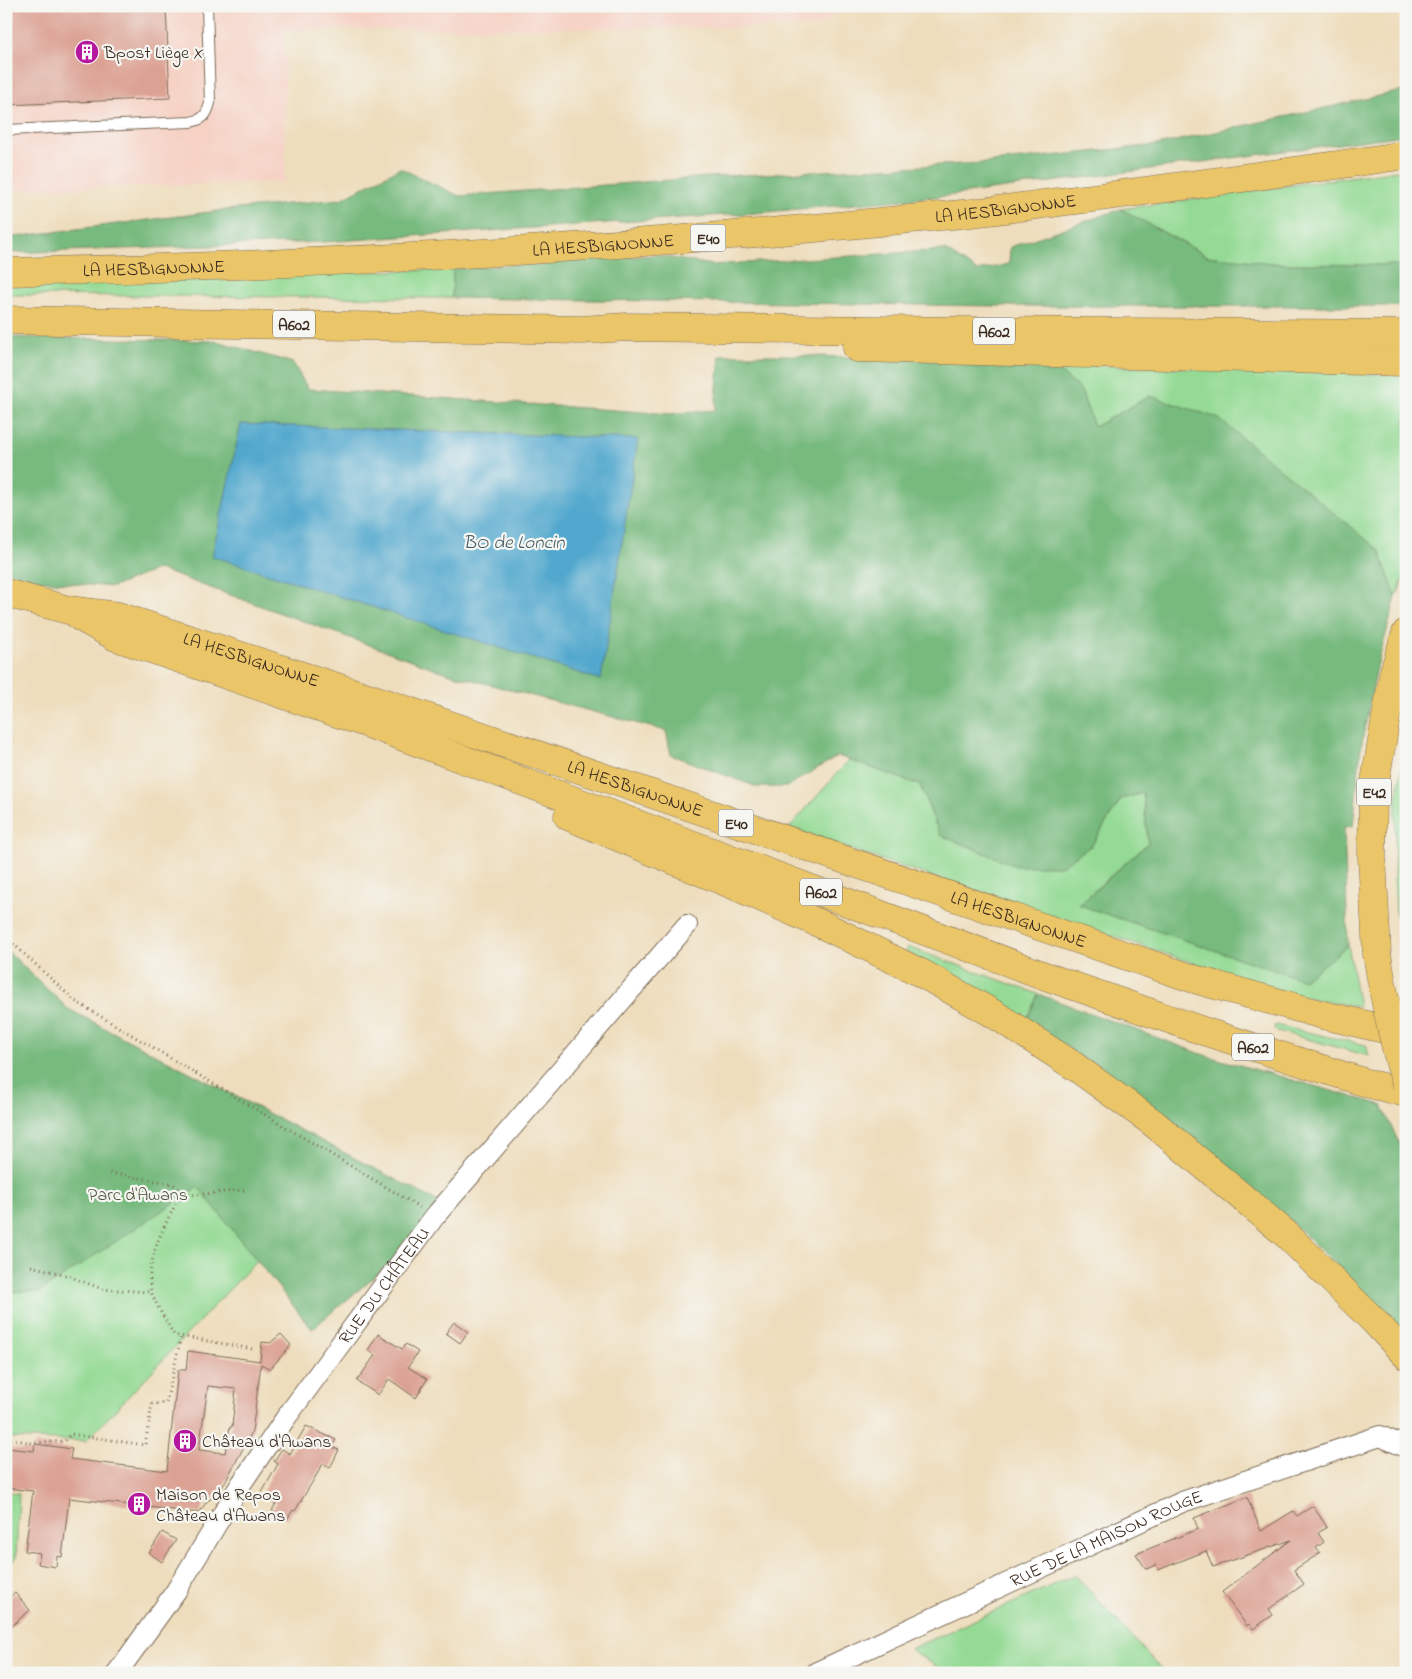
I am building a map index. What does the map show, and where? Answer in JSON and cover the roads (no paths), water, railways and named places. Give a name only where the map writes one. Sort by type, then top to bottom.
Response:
[{"type":"highway","name":"LA HESBIGNONNE","points":[[6,272],[164,269],[404,258],[662,242],[954,215],[1250,178],[1406,155]]},
{"type":"highway","name":"A602","points":[[6,320],[582,330],[626,327],[1406,334]]},
{"type":"highway","points":[[582,330],[621,342],[1406,362]]},
{"type":"highway","name":"LA HESBIGNONNE","points":[[6,593],[68,610],[118,616],[377,700],[1194,979],[1323,1016],[1406,1034]]},
{"type":"highway","points":[[68,610],[116,637],[363,722],[542,788],[567,816],[750,892],[921,973],[994,1014],[1074,1066],[1152,1122],[1286,1234],[1374,1321],[1406,1356]]},
{"type":"highway","name":"E42","points":[[1406,634],[1394,672],[1373,793],[1372,857],[1377,954],[1387,1008],[1406,1084]]},
{"type":"highway","name":"A602","points":[[542,788],[1075,986],[1206,1032],[1370,1084],[1406,1093]]},
{"type":"street","name":"RUE DU CHÂTEAU","points":[[117,1673],[176,1591],[241,1484],[285,1419],[435,1216],[687,925]]},
{"type":"street","name":"RUE DE LA MAISON ROUGE","points":[[815,1673],[1182,1502],[1380,1436],[1406,1447]]},
{"type":"lane","points":[[6,130],[200,120],[207,114],[210,103],[206,7]]},
{"type":"water","name":"BO de Loncin","points":[[241,424],[638,439],[601,680],[212,556]]},
{"type":"place","name":"Bpost Liège X","points":[[87,52]]},
{"type":"place","name":"Château d'Awans","points":[[185,1441]]},
{"type":"place","name":"Maison de Repos Château d'Awans","points":[[139,1504]]},
{"type":"park label","name":"Parc d'Awans","points":[[138,1194]]}]
